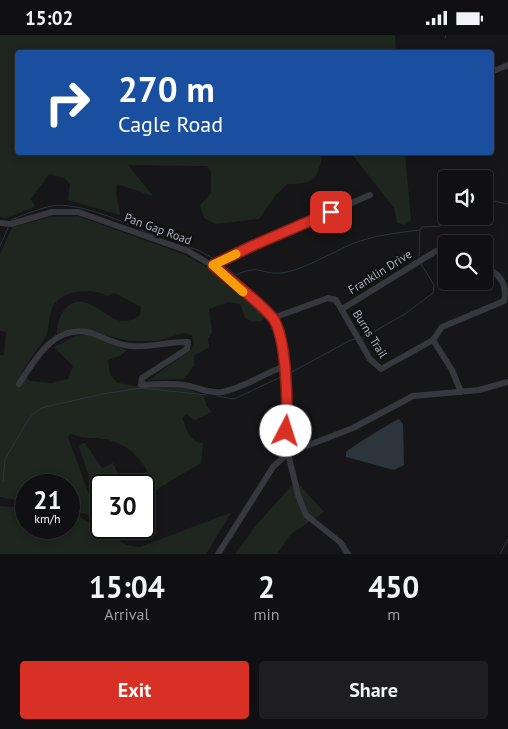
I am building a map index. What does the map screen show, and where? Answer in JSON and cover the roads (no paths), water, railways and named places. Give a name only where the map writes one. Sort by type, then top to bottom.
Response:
[{"type":"street","points":[[494,71],[508,65]]},
{"type":"street","points":[[213,265],[370,195]]},
{"type":"street","name":"Pan Gap Road","points":[[0,223],[11,224],[52,212],[78,212],[188,251],[213,265],[273,318]]},
{"type":"street","name":"Franklin Drive","points":[[273,318],[328,298],[336,300],[342,309],[438,251]]},
{"type":"street","points":[[461,392],[452,370],[433,340],[442,327],[504,301],[507,293],[503,281],[493,271]]},
{"type":"street","name":"Burns Trail","points":[[342,309],[370,359],[379,368],[388,367],[433,340]]},
{"type":"street","points":[[273,318],[281,342],[288,401],[286,431],[288,453],[306,515],[340,542],[348,554]]},
{"type":"street","points":[[18,384],[38,353],[49,342],[67,333],[78,332],[90,333],[117,344],[133,347],[150,347],[176,341],[188,342],[187,349],[142,378],[141,385],[185,385],[212,393],[222,392],[248,385],[269,372],[284,367]]},
{"type":"street","points":[[218,554],[273,467],[288,453],[353,428],[414,396],[461,392],[508,382]]},
{"type":"waterway","points":[[493,201],[508,204]]},
{"type":"waterway","points":[[11,220],[46,207],[62,205],[89,210],[155,236]]},
{"type":"waterway","points":[[223,265],[236,275],[250,270],[273,273],[287,272],[306,266],[345,247],[369,238],[420,230],[422,227],[442,225]]},
{"type":"waterway","points":[[0,246],[8,228]]},
{"type":"waterway","points":[[419,256],[420,231]]},
{"type":"waterway","points":[[185,246],[198,250],[216,260]]},
{"type":"waterway","points":[[363,338],[405,314],[433,293],[434,285],[421,264]]},
{"type":"waterway","points":[[288,374],[356,339]]},
{"type":"waterway","points":[[217,396],[234,399],[281,377]]},
{"type":"waterway","points":[[3,481],[5,459],[30,417],[41,408],[102,394],[141,388],[207,395]]},
{"type":"waterway","points":[[500,554],[508,539]]}]
